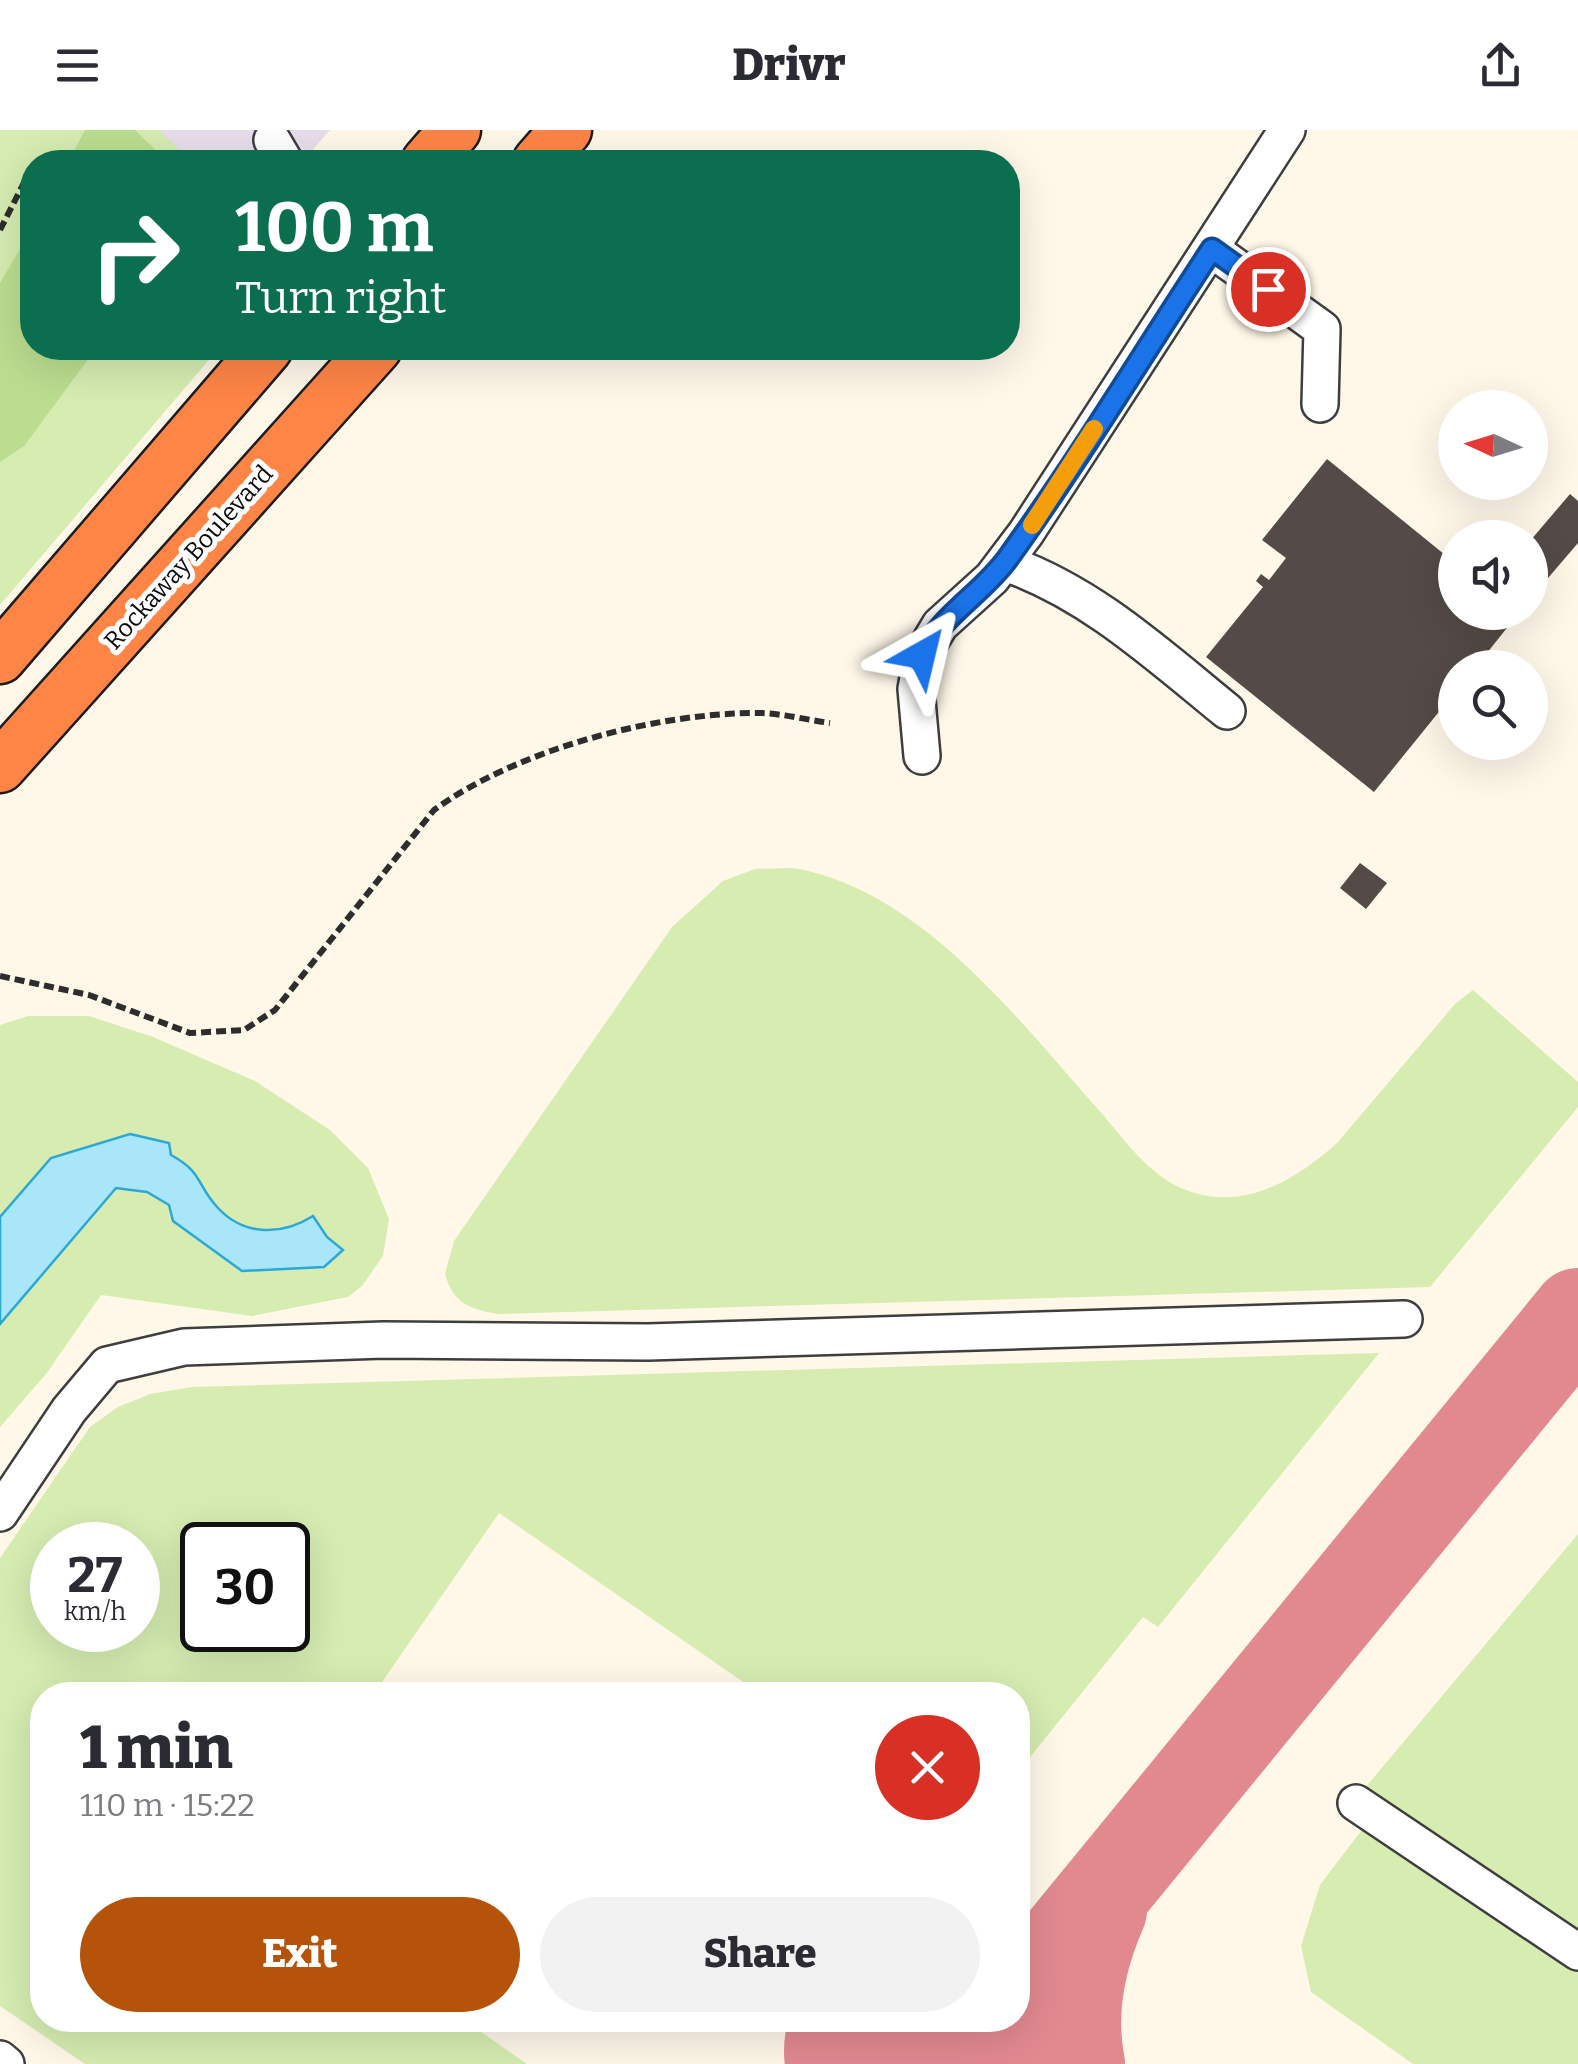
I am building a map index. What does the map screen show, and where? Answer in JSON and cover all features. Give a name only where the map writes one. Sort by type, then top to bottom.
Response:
[{"type":"highway","points":[[437,150],[454,130]]},
{"type":"highway","points":[[548,150],[566,130]]},
{"type":"highway","points":[[0,658],[257,360]]},
{"type":"highway","name":"Rockaway Boulevard","points":[[0,767],[365,360]]},
{"type":"street","points":[[922,756],[916,690],[922,655],[940,625],[1005,562],[1287,130]]},
{"type":"street","points":[[1212,249],[1322,329],[1320,404]]},
{"type":"street","points":[[1005,562],[1047,579],[1093,607],[1228,711]]},
{"type":"street","points":[[0,1513],[69,1410],[107,1365],[184,1348],[383,1340],[686,1341],[1404,1319]]},
{"type":"street","points":[[1356,1802],[1578,1952]]},
{"type":"street","points":[[0,2059],[6,2064]]},
{"type":"path","points":[[0,230],[20,191]]},
{"type":"path","points":[[0,976],[89,995],[190,1033],[244,1030],[275,1010],[434,810],[459,792],[501,770],[650,722],[764,713],[830,723]]},
{"type":"shaded area","points":[[154,130],[330,130],[312,150],[176,150]]},
{"type":"green space","points":[[0,130],[159,130],[180,150],[20,150],[20,360],[209,360],[0,605]]},
{"type":"green space","points":[[85,130],[135,130],[156,150],[74,150]]},
{"type":"green space","points":[[20,249],[20,360],[88,360],[24,446],[0,462],[0,283]]},
{"type":"green space","points":[[793,868],[839,881],[882,902],[923,929],[998,998],[1148,1166],[1186,1190],[1207,1196],[1248,1195],[1304,1169],[1337,1143],[1455,1004],[1473,990],[1578,1082],[1578,1107],[1430,1287],[498,1314],[464,1303],[453,1292],[445,1274],[454,1241],[672,927],[723,881],[755,869]]},
{"type":"green space","points":[[28,1016],[89,1016],[153,1037],[255,1081],[330,1130],[368,1168],[389,1219],[383,1256],[362,1286],[348,1297],[252,1316],[101,1295],[46,1374],[0,1427],[0,1324],[116,1188],[147,1192],[169,1206],[173,1221],[242,1271],[324,1267],[327,1237],[313,1216],[276,1229],[240,1224],[218,1208],[194,1173],[171,1155],[168,1143],[130,1134],[51,1158],[0,1217],[0,1025]]},
{"type":"green space","points":[[1379,1353],[1158,1627],[1143,1617],[1030,1757],[1030,1682],[743,1682],[499,1513],[382,1682],[30,1682],[30,2026],[0,2006],[0,1558],[90,1427],[118,1407],[150,1394],[192,1387]]},
{"type":"green space","points":[[1578,1534],[1578,1934],[1364,1789]]},
{"type":"green space","points":[[1367,1823],[1578,1967],[1578,2064],[1413,2064],[1311,1992],[1301,1946],[1320,1885]]},
{"type":"green space","points":[[38,2032],[481,2032],[527,2064],[85,2064]]},
{"type":"water","points":[[130,1134],[169,1143],[171,1155],[195,1174],[218,1208],[240,1224],[277,1229],[313,1216],[327,1237],[343,1250],[324,1267],[242,1271],[173,1221],[169,1205],[147,1192],[116,1188],[0,1324],[0,1217],[51,1158]]},
{"type":"building","points":[[1327,459],[1438,549],[1438,630],[1505,630],[1489,650],[1438,650],[1438,713],[1374,792],[1206,657],[1263,587],[1256,581],[1261,574],[1269,580],[1286,558],[1262,540]]},
{"type":"building","points":[[1570,494],[1578,501],[1578,543],[1548,578],[1548,520]]},
{"type":"building","points":[[1360,863],[1387,883],[1366,909],[1340,888]]},
{"type":"taxiway","points":[[1030,1988],[1048,1961],[1578,1314]]},
{"type":"taxiway","points":[[1079,2064],[1075,2025],[1078,1986],[1101,1910]]},
{"type":"runway","points":[[899,2051],[918,2064]]},
{"type":"slow traffic","points":[[1032,525],[1094,429]]},
{"type":"route","points":[[922,655],[940,625],[981,590],[1026,533],[1212,249],[1268,289]]}]
